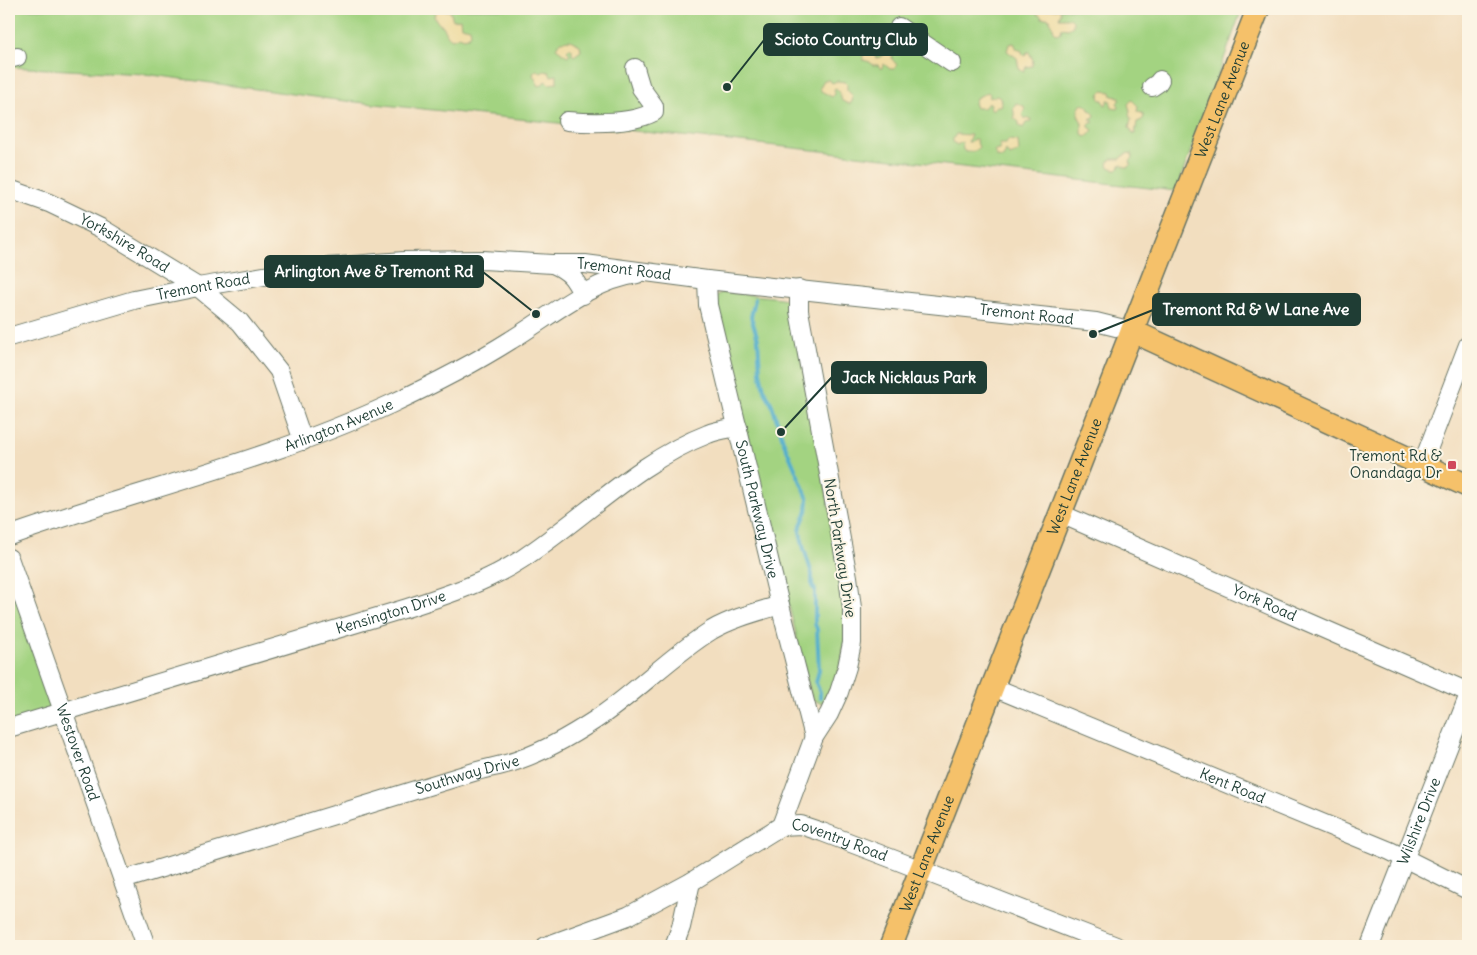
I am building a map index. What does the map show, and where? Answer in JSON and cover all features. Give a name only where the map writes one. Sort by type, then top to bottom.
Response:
[{"type":"main road","name":"West Lane Avenue","points":[[891,946],[1258,9]]},
{"type":"main road","name":"Tremont Road","points":[[1132,332],[1468,486]]},
{"type":"street","points":[[899,27],[952,63]]},
{"type":"street","points":[[567,121],[598,123],[645,117],[654,112],[654,106],[641,88],[635,68]]},
{"type":"street","name":"Yorkshire Road","points":[[9,189],[49,203],[101,228],[198,287],[240,322],[279,371],[303,441]]},
{"type":"street","name":"Tremont Road","points":[[9,336],[134,300],[198,287],[313,268],[404,261],[484,260],[619,267],[708,280],[1096,322],[1132,332]]},
{"type":"street","name":"Tremont Road","points":[[552,264],[569,272],[574,277],[583,295]]},
{"type":"street","name":"Arlington Avenue","points":[[9,536],[92,507],[303,441],[391,404],[456,372],[610,280],[648,272]]},
{"type":"street","name":"South Parkway Drive","points":[[708,280],[708,305],[780,605],[814,737]]},
{"type":"street","name":"North Parkway Drive","points":[[781,826],[814,737],[836,700],[847,667],[852,643],[852,608],[848,577],[799,311],[799,289]]},
{"type":"street","points":[[1422,465],[1468,345]]},
{"type":"street","name":"Kensington Drive","points":[[9,728],[407,608],[464,589],[495,575],[522,559],[619,486],[677,447],[710,433],[738,427]]},
{"type":"street","name":"York Road","points":[[1061,514],[1468,692]]},
{"type":"street","name":"Westover Road","points":[[9,558],[146,946]]},
{"type":"street","name":"Southway Drive","points":[[123,880],[477,771],[521,760],[560,741],[596,719],[631,693],[682,650],[713,630],[738,618],[780,605]]},
{"type":"street","name":"Kent Road","points":[[993,687],[1405,858],[1468,890]]},
{"type":"street","name":"Wilshire Drive","points":[[1370,946],[1468,697]]},
{"type":"street","name":"Coventry Road","points":[[546,946],[628,916],[691,882],[781,826],[801,826],[822,832],[1116,946]]},
{"type":"street","points":[[674,946],[681,927],[691,882]]},
{"type":"green space","points":[[9,9],[1242,9],[1176,191],[759,144],[337,100],[145,74],[9,67]]},
{"type":"green space","points":[[723,292],[781,298],[791,301],[841,571],[845,637],[841,665],[826,701],[820,703],[812,699],[716,310],[715,297]]},
{"type":"green space","points":[[9,574],[54,708],[9,724]]},
{"type":"sand","points":[[1035,9],[1060,9],[1059,18],[1070,18],[1073,21],[1073,26],[1068,29],[1062,28],[1061,32],[1057,34],[1049,18],[1042,18],[1036,13]]},
{"type":"sand","points":[[439,10],[450,11],[453,20],[460,19],[461,26],[470,28],[471,33],[468,37],[459,36],[452,39],[448,36],[443,26],[434,17]]},
{"type":"sand","points":[[570,40],[580,45],[581,51],[574,56],[572,49],[569,48],[567,51],[570,54],[567,56],[556,48],[561,41]]},
{"type":"sand","points":[[1014,43],[1017,49],[1022,51],[1023,55],[1025,56],[1029,52],[1033,60],[1032,66],[1026,67],[1024,72],[1019,69],[1017,58],[1007,51],[1009,44]]},
{"type":"sand","points":[[873,45],[879,48],[874,54],[876,58],[889,50],[893,52],[892,59],[897,65],[895,69],[890,69],[884,64],[881,69],[878,65],[872,65],[870,62],[863,60],[865,51]]},
{"type":"sand","points":[[537,70],[541,73],[544,71],[549,72],[551,76],[557,75],[557,83],[549,84],[545,81],[539,86],[533,75]]},
{"type":"sand","points":[[824,80],[829,80],[832,83],[837,81],[845,82],[847,90],[853,96],[852,102],[849,104],[842,101],[836,88],[834,89],[835,94],[832,97],[821,91],[820,87]]},
{"type":"sand","points":[[1102,91],[1111,92],[1112,96],[1120,97],[1117,103],[1118,109],[1112,108],[1110,100],[1108,100],[1106,105],[1103,100],[1100,100],[1099,95]]},
{"type":"sand","points":[[988,92],[990,94],[989,98],[997,96],[1000,98],[1002,106],[990,109],[991,104],[989,102],[984,108],[976,108],[974,103],[976,98]]},
{"type":"sand","points":[[1132,100],[1138,106],[1137,112],[1142,113],[1144,117],[1137,122],[1135,134],[1129,128],[1131,119],[1128,104]]},
{"type":"sand","points":[[1016,103],[1024,106],[1025,111],[1022,114],[1024,118],[1031,119],[1023,128],[1019,126],[1019,122],[1014,118],[1013,108]]},
{"type":"sand","points":[[1082,104],[1088,106],[1089,110],[1095,115],[1090,119],[1094,122],[1089,124],[1089,127],[1093,130],[1086,137],[1082,134],[1082,123],[1078,115]]},
{"type":"sand","points":[[956,134],[971,135],[968,142],[976,139],[979,148],[975,151],[966,152],[963,150],[962,142],[957,145],[953,142]]},
{"type":"sand","points":[[1008,140],[1018,141],[1019,152],[1010,156],[1006,151],[1003,158],[997,157],[994,151],[999,150],[1000,144],[1006,144]]},
{"type":"sand","points":[[1129,153],[1132,154],[1133,158],[1128,167],[1121,164],[1118,169],[1109,167],[1108,163],[1111,159],[1121,159]]},
{"type":"waterway","points":[[755,299],[751,317],[758,339],[760,372],[764,389],[808,499],[807,511],[800,532],[812,574],[812,586],[815,590],[815,624],[817,629],[819,670],[816,683],[820,692],[820,698]]},
{"type":"place","name":"Scioto Country Club","points":[[727,87]]},
{"type":"place","name":"Arlington Ave & Tremont Rd","points":[[536,314]]},
{"type":"place","name":"Tremont Rd & W Lane Ave","points":[[1093,334]]},
{"type":"place","name":"Jack Nicklaus Park","points":[[781,432]]},
{"type":"place","name":"Tremont Rd & Onandaga Dr","points":[[1452,465]]}]
